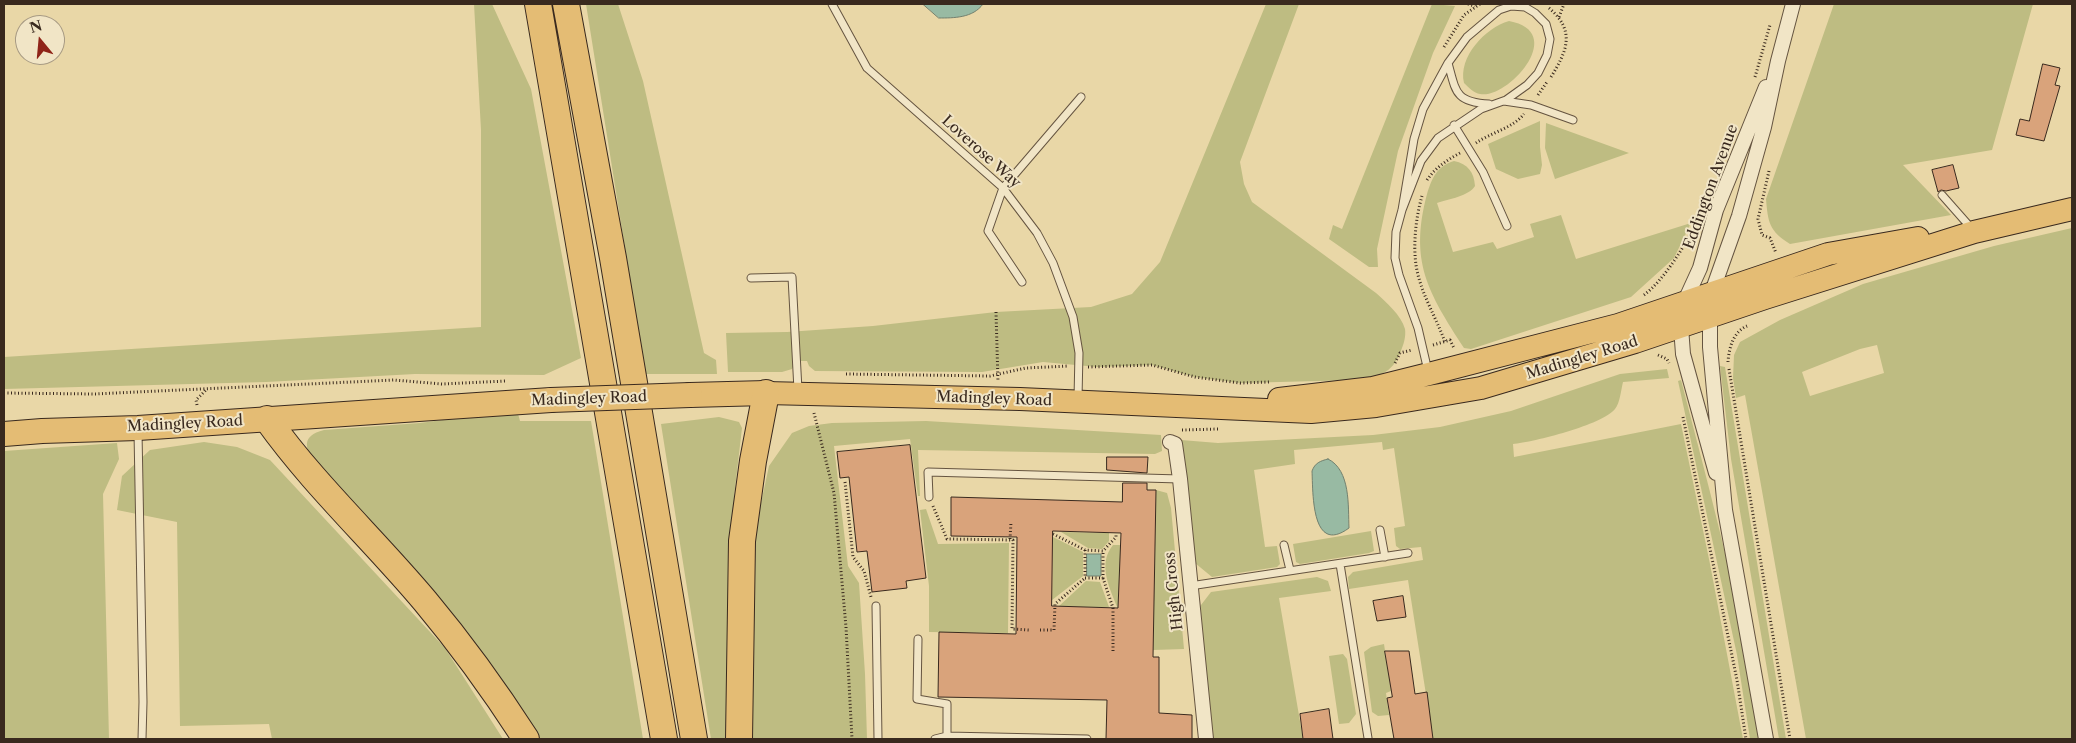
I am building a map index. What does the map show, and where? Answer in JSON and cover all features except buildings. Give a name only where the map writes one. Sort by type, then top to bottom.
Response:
[{"type":"highway","points":[[538,4],[664,739]]},
{"type":"highway","points":[[566,4],[613,258],[694,739]]},
{"type":"highway","points":[[739,739],[742,541],[753,461],[766,393]]},
{"type":"highway","name":"Madingley Road","points":[[4,434],[42,430],[138,428],[422,407],[551,400],[766,393]]},
{"type":"highway","points":[[267,419],[312,478],[424,600],[467,655],[526,739]]},
{"type":"main road","name":"Madingley Road","points":[[1433,385],[1481,388],[1635,342],[1974,232],[2072,209]]},
{"type":"main road","name":"Madingley Road","points":[[766,393],[997,398],[1311,412],[1376,406],[1433,385],[1828,254],[1902,240],[1974,232]]},
{"type":"street","name":"Eddington Avenue","points":[[1725,510],[1710,347],[1712,292],[1739,218],[1764,127],[1778,60],[1793,4]]},
{"type":"street","name":"Eddington Avenue","points":[[1725,510],[1684,354],[1681,327],[1684,303],[1700,268],[1716,210],[1778,60]]},
{"type":"street","name":"High Cross","points":[[1170,442],[1175,444],[1180,479],[1206,739]]},
{"type":"street","points":[[1725,510],[1766,739]]},
{"type":"lane","name":"Loverose Way","points":[[832,4],[867,68],[1003,188],[1037,233],[1053,263],[1073,317],[1079,353],[1078,402]]},
{"type":"lane","points":[[1402,210],[1421,161],[1438,138],[1454,125],[1481,109],[1506,100],[1527,85],[1538,73],[1547,55],[1550,39],[1546,24],[1535,13],[1525,7],[1511,6],[1499,10],[1466,37],[1448,63],[1423,109],[1416,131],[1402,210],[1396,232],[1395,258],[1399,276],[1418,328],[1433,385]]},
{"type":"lane","points":[[1448,63],[1458,93],[1465,100],[1489,104],[1506,100],[1531,105],[1573,120]]},
{"type":"lane","points":[[1022,282],[988,231],[1003,188],[1081,97]]},
{"type":"lane","points":[[1454,125],[1484,172],[1507,226]]},
{"type":"lane","points":[[1942,195],[1974,232]]},
{"type":"lane","points":[[751,278],[792,277],[804,394]]},
{"type":"lane","points":[[138,428],[142,739]]},
{"type":"lane","points":[[928,498],[928,472],[1180,479]]},
{"type":"lane","points":[[1380,530],[1386,557]]},
{"type":"lane","points":[[1284,545],[1290,570]]},
{"type":"lane","points":[[1190,586],[1408,554]]},
{"type":"lane","points":[[1340,564],[1368,738]]},
{"type":"lane","points":[[876,606],[878,739]]},
{"type":"lane","points":[[918,639],[917,699],[947,704],[947,736]]},
{"type":"lane","points":[[935,739],[947,736],[1087,739]]},
{"type":"path","points":[[1468,4],[1476,6]]},
{"type":"path","points":[[1442,50],[1450,34],[1464,15],[1480,4]]},
{"type":"path","points":[[1559,17],[1564,4]]},
{"type":"path","points":[[1425,184],[1432,172],[1449,158],[1479,141]]},
{"type":"path","points":[[1423,190],[1416,225],[1416,265],[1422,288],[1445,342]]},
{"type":"path","points":[[1639,300],[1656,284],[1692,231]]},
{"type":"path","points":[[996,312],[997,398]]},
{"type":"path","points":[[1753,324],[1735,335],[1728,353],[1728,363],[1790,739]]},
{"type":"path","points":[[1394,365],[1400,353],[1450,340],[1457,353]]},
{"type":"path","points":[[837,374],[990,376],[1026,368],[1152,365],[1195,377],[1240,384],[1278,382]]},
{"type":"path","points":[[4,393],[103,394],[394,380],[442,384],[511,381]]},
{"type":"path","points":[[804,394],[834,493],[846,628],[852,739]]},
{"type":"path","points":[[1682,411],[1731,652],[1746,739]]},
{"type":"path","points":[[844,482],[853,557],[864,572],[869,593],[876,606]]},
{"type":"path","points":[[928,498],[947,539],[1010,539]]},
{"type":"path","points":[[1011,522],[1010,539],[1013,540],[1012,629],[1028,630]]},
{"type":"path","points":[[1113,652],[1113,608],[1103,578],[1103,551],[1116,538],[1116,533]]},
{"type":"path","points":[[1053,534],[1085,550],[1103,551]]},
{"type":"path","points":[[1085,550],[1085,578]]},
{"type":"path","points":[[1040,630],[1054,630],[1055,604],[1085,578],[1103,578]]},
{"type":"shaded area","points":[[474,4],[492,4],[531,89],[581,358],[544,375],[415,374],[266,382],[4,389],[4,357],[481,327],[481,130]]},
{"type":"shaded area","points":[[586,4],[618,4],[643,81],[704,353],[716,360],[717,374],[645,374]]},
{"type":"shaded area","points":[[923,4],[983,4],[969,15],[939,18]]},
{"type":"shaded area","points":[[1266,4],[1299,4],[1240,162],[1244,184],[1252,202],[1376,293],[1397,314],[1405,329],[1405,339],[1395,363],[1386,372],[1374,377],[1358,380],[1240,383],[1195,377],[1152,365],[1098,367],[1043,362],[982,372],[815,371],[809,366],[807,361],[796,361],[792,369],[782,372],[728,372],[726,333],[787,332],[873,326],[996,312],[1091,307],[1132,294],[1160,262]]},
{"type":"shaded area","points":[[1432,4],[1455,6],[1433,53],[1398,151],[1377,249],[1378,267],[1369,267],[1329,239],[1333,225],[1342,229]]},
{"type":"shaded area","points":[[1834,4],[2033,4],[1992,150],[1903,165],[1951,215],[1790,244],[1778,235],[1771,225],[1766,199]]},
{"type":"shaded area","points":[[1509,21],[1526,28],[1534,38],[1533,51],[1527,64],[1504,87],[1491,93],[1480,94],[1471,90],[1464,83],[1463,73],[1469,54],[1475,45],[1491,30]]},
{"type":"shaded area","points":[[1540,121],[1542,165],[1540,174],[1518,179],[1496,169],[1488,144]]},
{"type":"shaded area","points":[[1546,123],[1629,153],[1555,179],[1545,148]]},
{"type":"shaded area","points":[[1454,161],[1463,164],[1469,169],[1475,186],[1464,195],[1437,203],[1453,252],[1493,242],[1497,249],[1534,237],[1530,224],[1561,215],[1576,259],[1691,223],[1674,258],[1631,297],[1471,349],[1464,348],[1440,310],[1425,276],[1421,258],[1420,239],[1427,194],[1439,169]]},
{"type":"shaded area","points":[[2072,228],[2072,739],[1806,739],[1745,395],[1736,398],[1733,378],[1734,355],[1740,342],[1780,320],[1863,284],[1994,246]],"holes":[[[1877,345],[1884,373],[1810,396],[1802,372],[1860,349]]]},
{"type":"shaded area","points":[[1720,366],[1725,367],[1786,739],[1779,739],[1731,459]]},
{"type":"shaded area","points":[[1667,369],[1669,378],[1623,382],[1615,409],[1597,421],[1551,436],[1513,444],[1514,457],[1681,424],[1743,739],[1433,739],[1408,580],[1349,589],[1348,577],[1353,572],[1423,560],[1421,547],[1400,549],[1396,546],[1394,528],[1405,526],[1394,448],[1383,450],[1382,442],[1294,450],[1295,464],[1254,470],[1265,547],[1277,546],[1280,564],[1277,567],[1212,577],[1195,563],[1181,440],[1218,443],[1373,435],[1440,427],[1511,411],[1620,374]]},
{"type":"shaded area","points":[[1681,380],[1737,604],[1762,739],[1750,739],[1737,655],[1678,381]]},
{"type":"shaded area","points":[[517,410],[520,421],[591,421],[643,739],[537,739],[314,466],[307,448],[308,439],[324,430],[420,423]]},
{"type":"shaded area","points":[[719,417],[739,422],[742,428],[734,497],[738,499],[730,619],[727,739],[711,739],[661,424]]},
{"type":"shaded area","points":[[926,421],[1161,435],[1162,451],[1155,454],[918,450],[920,496],[918,496],[910,439],[834,446],[848,566],[859,583],[867,739],[751,739],[750,660],[756,526],[769,466],[792,433],[809,426],[832,423]]},
{"type":"shaded area","points":[[204,442],[237,447],[270,460],[445,648],[503,739],[272,739],[269,724],[180,726],[177,522],[117,510],[122,476],[150,450]]},
{"type":"shaded area","points":[[117,443],[119,459],[103,494],[109,739],[4,739],[4,451]]},
{"type":"shaded area","points":[[1328,459],[1341,471],[1347,490],[1349,528],[1337,534],[1327,534],[1321,528],[1314,506],[1312,471],[1318,463]]},
{"type":"shaded area","points":[[1156,490],[1167,493],[1171,508],[1184,649],[1153,650]]},
{"type":"shaded area","points":[[926,509],[938,544],[1009,543],[1008,633],[929,632],[929,586],[920,510]]},
{"type":"shaded area","points":[[1371,531],[1374,551],[1300,564],[1296,562],[1293,544]]},
{"type":"shaded area","points":[[1061,532],[1109,533],[1109,541],[1102,549],[1088,548]]},
{"type":"shaded area","points":[[1053,537],[1083,552],[1083,576],[1052,600]]},
{"type":"shaded area","points":[[1113,545],[1121,545],[1118,609],[1106,577],[1105,568],[1108,552]]},
{"type":"shaded area","points":[[1087,554],[1101,554],[1101,576],[1087,576]]},
{"type":"shaded area","points":[[1317,577],[1328,581],[1331,591],[1279,598],[1303,739],[1212,739],[1199,611],[1201,605],[1211,592]]},
{"type":"shaded area","points":[[1086,581],[1100,582],[1109,607],[1058,607]]},
{"type":"shaded area","points":[[1384,644],[1391,691],[1386,693],[1389,715],[1378,716],[1372,712],[1364,652],[1371,647]]},
{"type":"shaded area","points":[[1343,654],[1347,659],[1356,714],[1349,723],[1339,724],[1329,656]]}]
